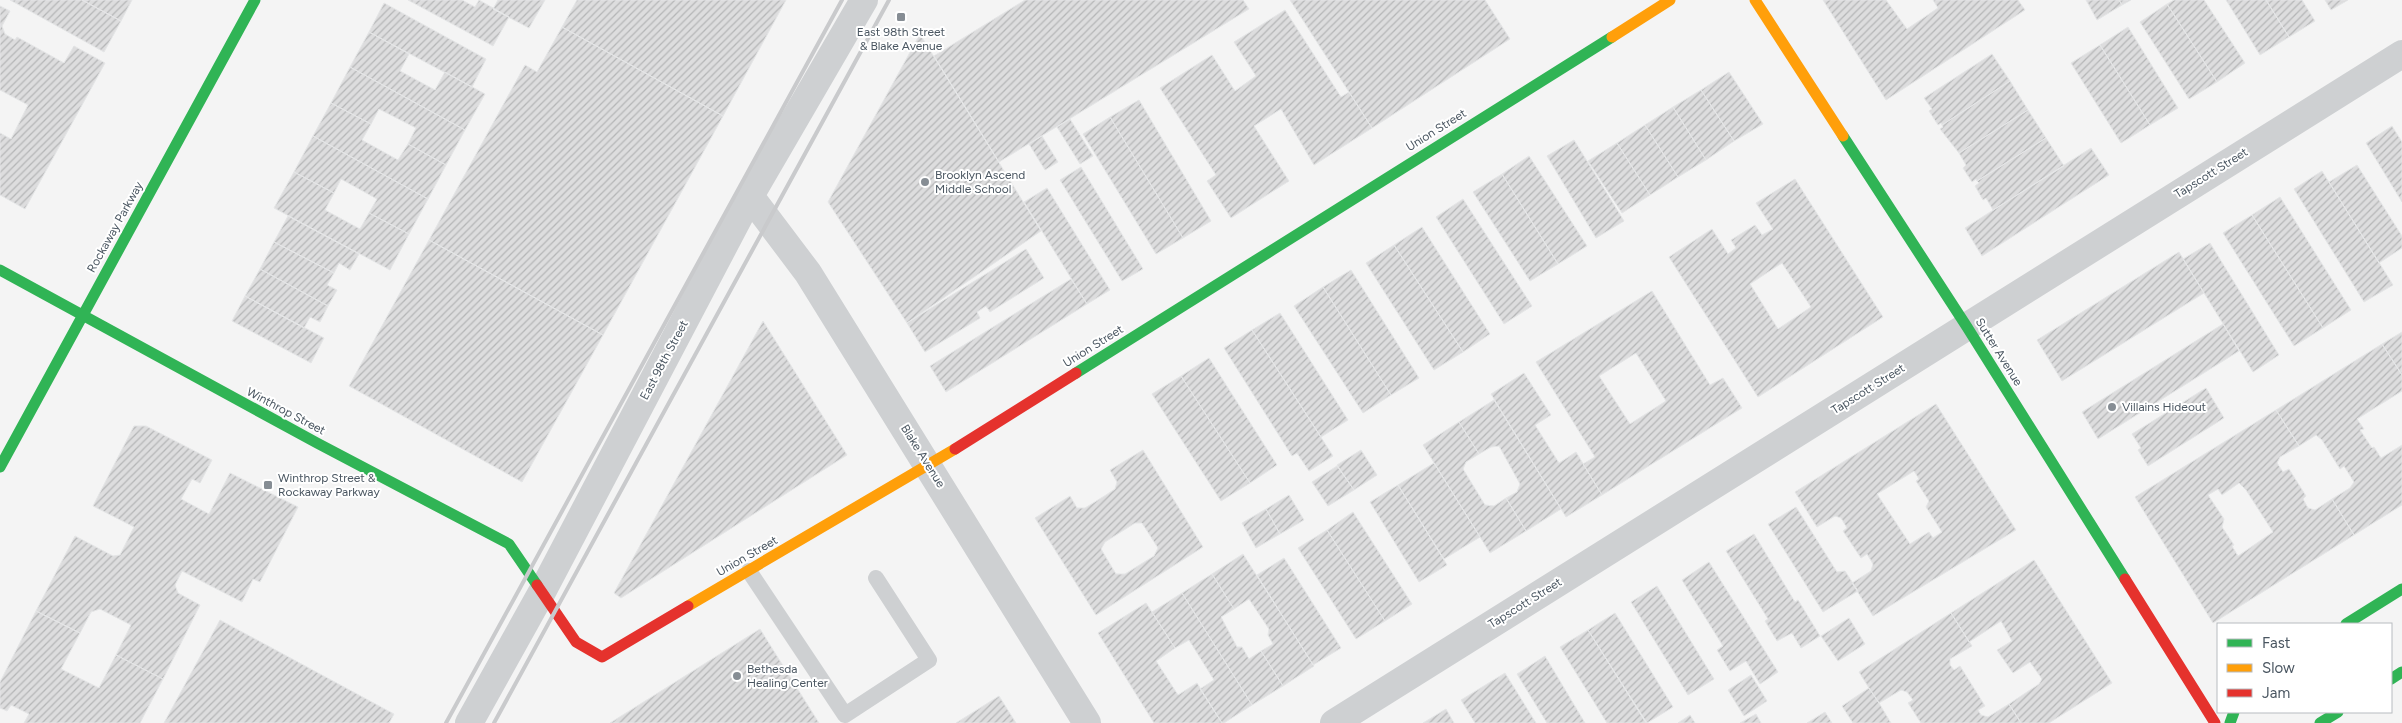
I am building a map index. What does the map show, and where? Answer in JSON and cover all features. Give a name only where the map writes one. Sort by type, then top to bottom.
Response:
[{"type":"street","name":"Rockaway Parkway","points":[[0,466],[255,0]]},
{"type":"street","name":"East 98th Street","points":[[469,723],[542,592],[750,196],[864,0]]},
{"type":"street","name":"Union Street","points":[[542,592],[576,642],[602,657],[929,466],[1670,0]]},
{"type":"street","name":"Sutter Avenue","points":[[1754,0],[1968,327],[2214,723]]},
{"type":"street","name":"Tapscott Street","points":[[1334,723],[2402,54]]},
{"type":"street","name":"Blake Avenue","points":[[750,196],[808,273],[1087,723]]},
{"type":"street","name":"Winthrop Street","points":[[0,270],[81,317],[509,544],[542,592]]},
{"type":"street","points":[[2348,623],[2402,589]]},
{"type":"street","points":[[2320,723],[2336,713]]},
{"type":"lane","points":[[748,571],[845,715],[929,660],[876,578]]},
{"type":"building","points":[[10,0],[82,0],[121,21],[104,52]]},
{"type":"building","points":[[82,0],[132,0],[121,21]]},
{"type":"building","points":[[408,0],[462,0],[475,7],[479,0],[509,17],[493,46]]},
{"type":"building","points":[[498,0],[545,0],[529,28],[493,9]]},
{"type":"building","points":[[577,0],[786,0],[723,116],[562,27]]},
{"type":"building","points":[[1025,0],[1243,0],[1249,9],[999,162],[934,56]]},
{"type":"building","points":[[1290,0],[1485,0],[1510,39],[1372,128]]},
{"type":"building","points":[[1823,0],[1886,0],[1907,29],[1938,8],[1933,0],[2018,0],[2025,10],[1886,100]]},
{"type":"building","points":[[2086,0],[2119,0],[2122,5],[2097,20]]},
{"type":"building","points":[[2119,0],[2131,0],[2122,5]]},
{"type":"building","points":[[2174,0],[2204,0],[2245,63],[2217,82],[2167,4]]},
{"type":"building","points":[[2226,0],[2266,0],[2289,37],[2260,55]]},
{"type":"building","points":[[2266,0],[2302,0],[2315,21],[2289,37]]},
{"type":"building","points":[[2325,0],[2348,0],[2331,10]]},
{"type":"building","points":[[384,3],[486,59],[472,87],[369,32]]},
{"type":"building","points":[[2167,4],[2217,82],[2189,99],[2140,22]]},
{"type":"building","points":[[0,6],[10,11],[2,26],[5,34],[15,40],[17,37],[64,63],[74,46],[105,63],[25,209],[0,195],[0,133],[11,139],[28,105],[0,90]]},
{"type":"building","points":[[1285,10],[1341,97],[1349,92],[1372,128],[1314,165],[1281,109],[1254,126],[1289,181],[1231,218],[1207,181],[1216,175],[1160,88],[1212,55],[1235,91],[1256,76],[1234,42]]},
{"type":"building","points":[[562,27],[723,116],[603,335],[429,240],[525,65],[537,72]]},
{"type":"building","points":[[2128,27],[2178,108],[2150,125],[2100,45]]},
{"type":"building","points":[[369,32],[409,54],[400,71],[435,90],[445,72],[485,94],[465,130],[350,67]]},
{"type":"building","name":"Brooklyn Ascend Middle School","points":[[920,34],[1041,231],[907,323],[828,202]]},
{"type":"building","points":[[2100,45],[2150,125],[2121,143],[2071,63]]},
{"type":"building","points":[[1992,54],[2010,81],[1942,125],[1941,123],[1938,125],[1929,111],[1932,109],[1924,98]]},
{"type":"building","points":[[350,67],[465,130],[446,165],[408,144],[416,128],[379,109],[371,124],[331,103]]},
{"type":"building","points":[[1729,72],[1763,124],[1734,141],[1701,90]]},
{"type":"building","points":[[2010,81],[2028,110],[1959,153],[1940,129],[1943,127],[1942,125]]},
{"type":"building","points":[[1701,90],[1734,141],[1706,160],[1673,107]]},
{"type":"building","points":[[1139,100],[1211,221],[1183,238],[1110,117]]},
{"type":"building","points":[[331,103],[371,124],[362,140],[398,160],[408,144],[446,165],[428,199],[313,136]]},
{"type":"building","points":[[1673,107],[1706,160],[1678,177],[1645,125]]},
{"type":"building","points":[[2028,110],[2046,138],[1977,181],[1976,179],[1972,182],[1963,168],[1966,165],[1959,153]]},
{"type":"building","points":[[1110,117],[1183,238],[1156,254],[1083,134]]},
{"type":"building","points":[[1070,119],[1093,156],[1080,164],[1057,127]]},
{"type":"building","points":[[1645,125],[1678,177],[1650,195],[1617,143]]},
{"type":"building","points":[[2392,126],[2402,142],[2402,202],[2366,143]]},
{"type":"building","points":[[313,136],[428,199],[409,234],[369,213],[377,199],[341,179],[334,193],[294,172]]},
{"type":"building","points":[[1042,136],[1058,162],[1045,170],[1029,144]]},
{"type":"building","points":[[2046,138],[2064,166],[1993,210],[1986,198],[1983,200],[1975,186],[1979,183],[1977,181]]},
{"type":"building","points":[[1574,140],[1624,221],[1596,238],[1547,156]]},
{"type":"building","points":[[1617,143],[1650,195],[1622,213],[1588,161]]},
{"type":"building","points":[[2091,148],[2109,175],[1982,256],[1965,228]]},
{"type":"building","points":[[1529,156],[1587,246],[1558,264],[1502,174]]},
{"type":"building","points":[[2357,165],[2402,236],[2402,248],[2379,263],[2329,182]]},
{"type":"building","points":[[1081,167],[1143,269],[1122,281],[1060,180]]},
{"type":"building","points":[[2322,171],[2393,285],[2364,302],[2294,189]]},
{"type":"building","points":[[294,172],[334,193],[325,210],[360,229],[369,213],[409,234],[390,270],[274,208]]},
{"type":"building","points":[[1502,174],[1558,264],[1530,281],[1473,192]]},
{"type":"building","points":[[1795,179],[1883,317],[1758,397],[1669,257],[1712,229],[1728,254],[1736,248],[1731,240],[1755,225],[1762,235],[1773,229],[1756,203]],"holes":[[[1782,263],[1811,307],[1778,329],[1750,284]]]},
{"type":"building","points":[[1047,188],[1110,290],[1087,304],[1024,202]]},
{"type":"building","points":[[2280,197],[2351,310],[2323,328],[2252,215]]},
{"type":"building","points":[[1463,199],[1532,306],[1504,324],[1436,217]]},
{"type":"building","points":[[2252,215],[2323,328],[2294,346],[2223,233]]},
{"type":"building","points":[[288,216],[359,254],[350,270],[339,263],[334,273],[274,242]]},
{"type":"building","points":[[1422,227],[1490,334],[1463,352],[1394,245]]},
{"type":"building","points":[[429,240],[603,335],[522,482],[349,386]]},
{"type":"building","points":[[274,242],[334,273],[327,285],[337,290],[328,306],[260,269]]},
{"type":"building","points":[[2210,243],[2279,355],[2253,372],[2183,259]]},
{"type":"building","points":[[1394,245],[1463,352],[1434,370],[1366,263]]},
{"type":"building","points":[[1026,249],[1044,278],[990,312],[986,306],[977,312],[980,318],[925,352],[907,323]]},
{"type":"building","points":[[2179,252],[2204,293],[2062,381],[2037,340]]},
{"type":"building","points":[[260,269],[328,306],[320,322],[310,317],[304,328],[245,296]]},
{"type":"building","points":[[1351,270],[1419,378],[1391,395],[1323,287]]},
{"type":"building","points":[[1071,279],[1087,304],[946,392],[930,366]]},
{"type":"building","points":[[1323,287],[1391,395],[1363,413],[1294,306]]},
{"type":"building","points":[[1652,291],[1710,385],[1723,378],[1742,408],[1602,495],[1583,464],[1595,457],[1536,362]],"holes":[[[1636,353],[1666,401],[1630,424],[1599,376]]]},
{"type":"building","points":[[245,296],[324,338],[311,363],[232,321]]},
{"type":"building","points":[[1280,313],[1348,420],[1321,437],[1252,330]]},
{"type":"building","points":[[763,321],[847,455],[621,598],[614,593]]},
{"type":"building","points":[[2223,324],[2239,351],[2098,439],[2082,412]]},
{"type":"building","points":[[1252,330],[1333,456],[1309,471],[1297,453],[1292,456],[1224,348]]},
{"type":"building","points":[[2402,332],[2402,375],[2382,344]]},
{"type":"building","points":[[2382,344],[2402,375],[2402,391],[2357,419],[2364,429],[2360,430],[2381,458],[2402,445],[2402,505],[2354,535],[2332,499],[2350,488],[2354,482],[2344,466],[2340,469],[2322,440],[2316,435],[2299,446],[2276,410]]},
{"type":"building","points":[[1209,358],[1277,465],[1250,483],[1181,376]]},
{"type":"building","points":[[1524,373],[1551,415],[1535,425],[1559,463],[1576,452],[1602,495],[1566,517],[1491,394]]},
{"type":"building","points":[[1181,376],[1250,483],[1221,501],[1152,394]]},
{"type":"building","points":[[2206,388],[2224,418],[2148,466],[2138,450],[2141,448],[2132,434]]},
{"type":"building","points":[[1494,400],[1561,509],[1526,531],[1506,498],[1517,492],[1520,484],[1499,446],[1491,447],[1479,454],[1459,422]]},
{"type":"building","points":[[1936,404],[2016,530],[1873,616],[1852,583],[1871,571],[1873,564],[1867,554],[1861,558],[1843,531],[1847,528],[1841,518],[1835,516],[1817,527],[1795,492]],"holes":[[[1914,471],[1919,479],[1916,481],[1929,501],[1926,507],[1942,532],[1933,538],[1929,532],[1910,544],[1877,494]]]},
{"type":"building","points":[[2276,410],[2299,446],[2280,457],[2277,463],[2283,472],[2289,469],[2306,496],[2303,499],[2308,508],[2315,510],[2332,499],[2354,535],[2213,623],[2135,497]],"holes":[[[2239,483],[2246,490],[2273,532],[2238,556],[2232,546],[2234,545],[2222,527],[2224,519],[2208,495],[2218,489],[2222,495]]]},
{"type":"building","points":[[1459,422],[1479,454],[1466,462],[1463,469],[1485,505],[1494,506],[1506,498],[1526,531],[1490,553],[1423,445]]},
{"type":"building","points":[[134,426],[146,426],[212,460],[200,483],[192,479],[181,499],[209,514],[230,473],[298,507],[260,582],[253,579],[242,602],[182,571],[175,585],[178,593],[200,605],[163,679],[116,655],[131,625],[100,609],[91,612],[80,633],[36,611],[75,536],[113,556],[120,555],[134,527],[93,506]]},
{"type":"building","points":[[1143,450],[1203,547],[1096,615],[1035,518],[1070,496],[1077,508],[1085,508],[1106,495],[1115,489],[1117,482],[1110,470]],"holes":[[[1135,523],[1142,523],[1158,548],[1154,556],[1125,574],[1116,574],[1101,549],[1105,542]]]},
{"type":"building","points":[[1361,450],[1377,475],[1354,490],[1337,465]]},
{"type":"building","points":[[1434,463],[1480,537],[1444,559],[1398,485]]},
{"type":"building","points":[[1337,466],[1354,490],[1328,506],[1312,482]]},
{"type":"building","points":[[1398,485],[1447,565],[1419,582],[1370,502]]},
{"type":"building","points":[[1289,495],[1304,520],[1280,534],[1266,509]]},
{"type":"building","points":[[1796,507],[1837,572],[1845,571],[1858,591],[1823,612],[1768,524]]},
{"type":"building","points":[[1266,509],[1280,534],[1256,548],[1242,523]]},
{"type":"building","points":[[1353,512],[1412,604],[1385,621],[1327,530]]},
{"type":"building","points":[[1327,530],[1385,621],[1356,639],[1298,548]]},
{"type":"building","points":[[1754,534],[1795,602],[1798,600],[1820,636],[1801,648],[1792,633],[1777,641],[1765,621],[1768,619],[1726,551]]},
{"type":"building","points":[[1243,554],[1314,666],[1283,686],[1261,651],[1273,644],[1268,635],[1269,629],[1249,599],[1234,609],[1212,574]]},
{"type":"building","points":[[1284,558],[1341,648],[1313,665],[1257,575]]},
{"type":"building","points":[[2034,560],[2112,683],[2049,723],[2021,723],[2009,704],[2039,684],[2042,679],[2030,662],[2013,673],[1997,650],[2012,641],[2001,621],[1969,642],[1951,613]]},
{"type":"building","points":[[1709,562],[1778,672],[1760,684],[1746,661],[1730,671],[1717,650],[1723,646],[1682,580]]},
{"type":"building","points":[[1212,574],[1234,609],[1221,617],[1237,647],[1242,647],[1249,659],[1261,651],[1283,686],[1252,705],[1182,593]]},
{"type":"building","points":[[1657,586],[1714,679],[1688,695],[1631,602]]},
{"type":"building","points":[[1182,593],[1252,705],[1224,723],[1222,723],[1200,689],[1214,680],[1189,640],[1175,648],[1152,612]]},
{"type":"building","points":[[1146,603],[1175,648],[1156,661],[1178,695],[1197,683],[1222,723],[1154,723],[1098,633]]},
{"type":"building","points":[[36,611],[80,633],[61,669],[99,688],[116,655],[163,679],[140,723],[24,723],[29,714],[11,705],[7,711],[0,708],[0,682]]},
{"type":"building","points":[[1615,613],[1673,707],[1647,723],[1588,630]]},
{"type":"building","points":[[1951,613],[1972,646],[1950,659],[1950,665],[1954,670],[1960,666],[1985,706],[1978,710],[1981,715],[1988,717],[2009,704],[2021,723],[1921,723],[1908,703],[1913,700],[1907,692],[1901,690],[1879,703],[1869,688],[1859,672]]},
{"type":"building","points":[[1849,618],[1865,644],[1838,661],[1821,636]]},
{"type":"building","points":[[220,620],[394,714],[389,723],[164,723]]},
{"type":"building","name":"Bethesda Healing Center","points":[[760,629],[819,723],[610,723]]},
{"type":"building","points":[[1588,630],[1646,723],[1607,723],[1560,647]]},
{"type":"building","points":[[1545,656],[1585,723],[1547,723],[1517,674]]},
{"type":"building","points":[[1505,673],[1536,723],[1475,723],[1461,700]]},
{"type":"building","points":[[1751,675],[1767,701],[1744,716],[1728,690]]},
{"type":"building","points":[[1869,688],[1891,723],[1853,723],[1842,706]]},
{"type":"building","points":[[999,696],[1016,723],[956,723]]},
{"type":"building","points":[[1446,709],[1454,723],[1423,723]]},
{"type":"building","points":[[1825,712],[1832,723],[1807,723]]},
{"type":"building","points":[[1756,714],[1761,723],[1740,723]]},
{"type":"building","points":[[1690,715],[1695,723],[1678,723]]},
{"type":"railway","points":[[446,723],[842,0]]},
{"type":"railway","points":[[494,723],[889,0]]},
{"type":"traffic: fast","points":[[0,467],[255,0]]},
{"type":"traffic: fast","points":[[1076,373],[1612,37]]},
{"type":"traffic: fast","points":[[1843,136],[1967,327],[2125,579]]},
{"type":"traffic: fast","points":[[0,270],[317,443],[509,544],[537,585]]},
{"type":"traffic: fast","points":[[2348,623],[2402,589]]},
{"type":"traffic: fast","points":[[2392,678],[2402,672]]},
{"type":"traffic: fast","points":[[2230,723],[2234,713]]},
{"type":"traffic: fast","points":[[2320,723],[2336,713]]},
{"type":"traffic: slow","points":[[1612,37],[1670,0]]},
{"type":"traffic: slow","points":[[1755,0],[1843,136]]},
{"type":"traffic: slow","points":[[688,606],[955,449]]},
{"type":"traffic: jam","points":[[955,449],[1076,373]]},
{"type":"traffic: jam","points":[[2125,579],[2215,723]]},
{"type":"traffic: jam","points":[[537,585],[576,642],[602,657],[688,606]]},
{"type":"place","name":"East 98th Street & Blake Avenue","points":[[901,17]]},
{"type":"place","name":"Brooklyn Ascend Middle School","points":[[925,182]]},
{"type":"place","name":"Villains Hideout","points":[[2112,407]]},
{"type":"place","name":"Winthrop Street & Rockaway Parkway","points":[[268,485]]},
{"type":"place","name":"Bethesda Healing Center","points":[[737,676]]}]
